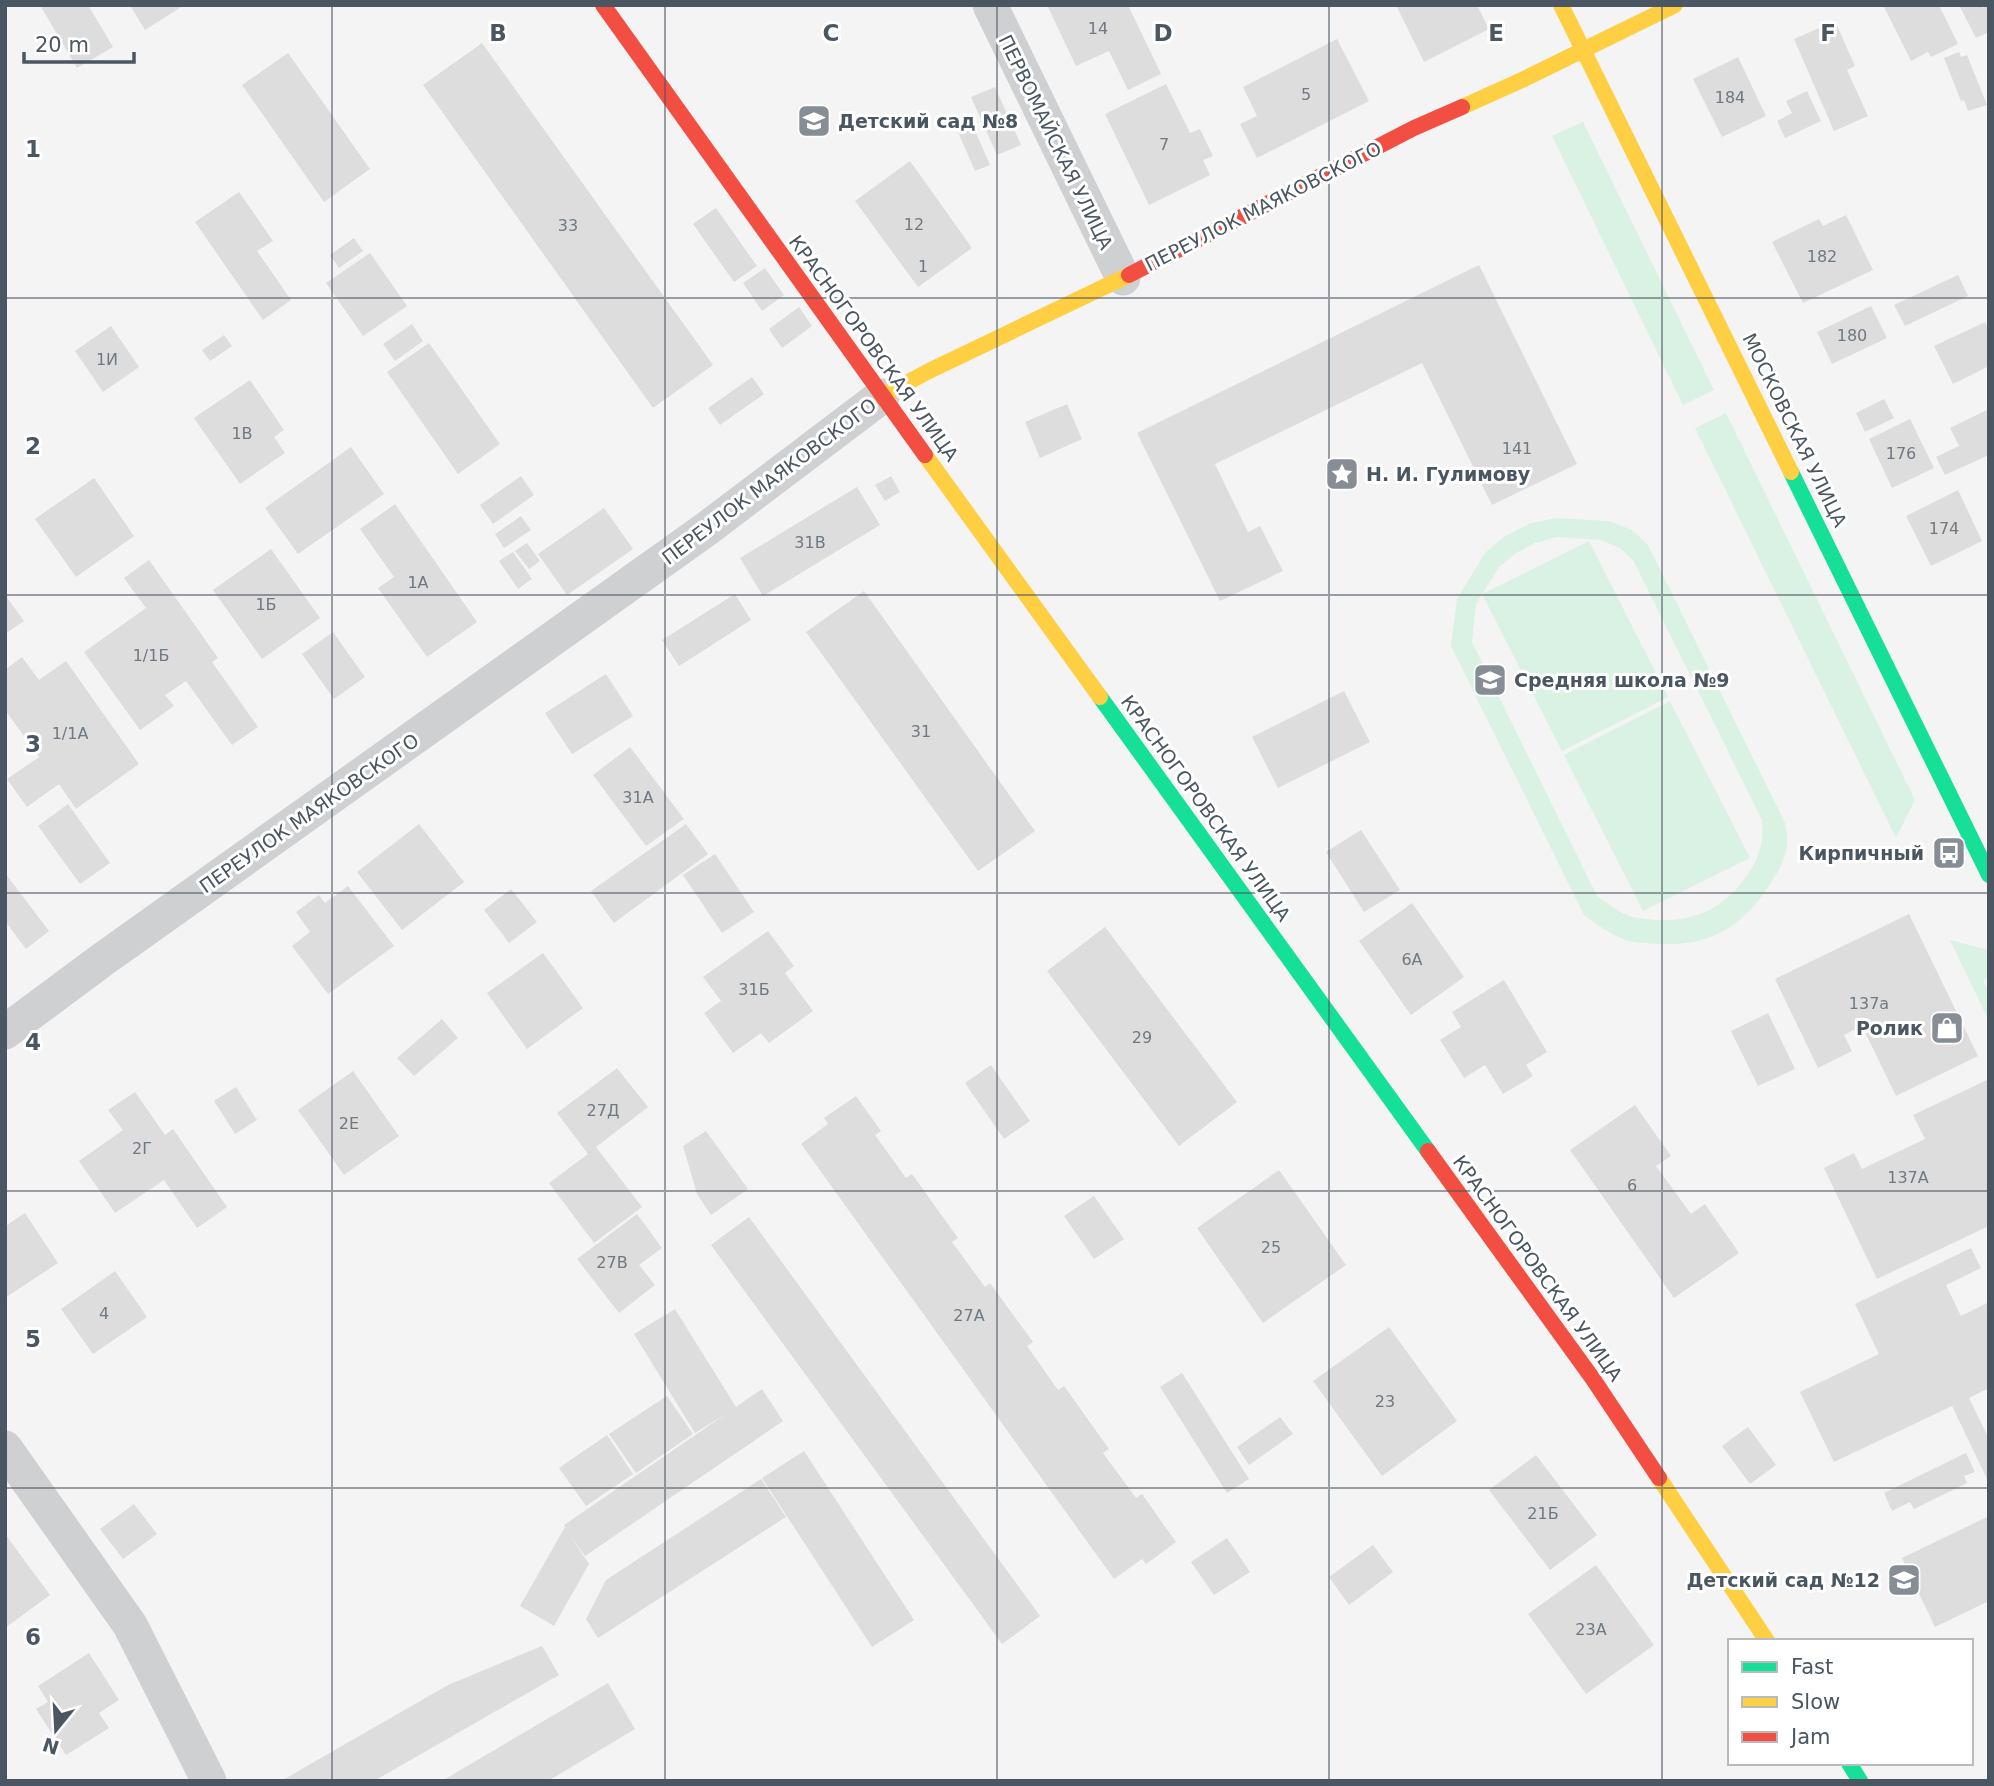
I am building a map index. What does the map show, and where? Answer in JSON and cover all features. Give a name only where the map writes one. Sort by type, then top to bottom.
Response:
[{"type":"street","name":"КРАСНОГОРОВСКАЯ УЛИЦА","points":[[603,5],[882,396],[1593,1379],[1766,1639]]},
{"type":"street","name":"ПЕРВОМАЙСКАЯ УЛИЦА","points":[[990,5],[1123,278]]},
{"type":"street","name":"МОСКОВСКАЯ УЛИЦА","points":[[1561,5],[1989,875]]},
{"type":"street","name":"ПЕРЕУЛОК МАЯКОВСКОГО","points":[[5,1032],[705,530],[882,396],[1123,278],[1414,128],[1675,5]]},
{"type":"street","points":[[5,1448],[130,1625],[209,1781]]},
{"type":"street","points":[[1850,1765],[1860,1781]]},
{"type":"green space","points":[[1583,122],[1714,390],[1683,405],[1552,136]]},
{"type":"green space","points":[[1726,413],[1915,800],[1896,838],[1695,428]]},
{"type":"green space","points":[[1555,518],[1609,521],[1632,530],[1648,545],[1785,823],[1787,839],[1783,860],[1760,899],[1736,923],[1709,938],[1676,944],[1626,940],[1584,915],[1451,646],[1457,599],[1485,553],[1505,536],[1529,524]],"holes":[[[1557,537],[1601,540],[1620,548],[1633,560],[1762,820],[1759,853],[1743,881],[1716,906],[1683,919],[1633,917],[1597,896],[1472,642],[1476,604],[1499,567],[1516,553],[1535,543]]]},
{"type":"green space","points":[[1589,541],[1668,697],[1562,751],[1482,594]]},
{"type":"green space","points":[[1670,701],[1750,858],[1643,911],[1564,755]]},
{"type":"green space","points":[[1950,940],[1989,950],[1989,976],[1983,981],[1989,992],[1989,1021]]},
{"type":"building","points":[[40,5],[88,5],[113,47],[77,68]]},
{"type":"building","points":[[184,5],[145,30],[131,7]]},
{"type":"building","points":[[1047,5],[1128,5],[1161,74],[1128,90],[1109,51],[1076,66]]},
{"type":"building","points":[[1396,5],[1477,5],[1489,29],[1424,62]]},
{"type":"building","points":[[1883,5],[1939,5],[1958,44],[1931,57],[1928,52],[1911,61]]},
{"type":"building","points":[[1959,5],[1982,5],[1983,8],[1986,6],[1989,11],[1989,32],[1976,38]]},
{"type":"building","points":[[1835,21],[1855,66],[1847,70],[1868,116],[1834,131],[1794,39]]},
{"type":"building","points":[[1337,39],[1369,101],[1257,158],[1240,124],[1257,116],[1243,87]]},
{"type":"building","points":[[482,43],[713,365],[653,408],[423,85]]},
{"type":"building","points":[[1959,52],[1961,57],[1967,55],[1987,105],[1968,111],[1964,100],[1961,101],[1944,58]]},
{"type":"building","points":[[288,53],[370,169],[324,202],[242,85]]},
{"type":"building","points":[[1738,57],[1766,116],[1722,137],[1693,79]]},
{"type":"building","points":[[1166,84],[1190,133],[1200,129],[1213,156],[1203,160],[1210,175],[1149,205],[1105,114]]},
{"type":"building","points":[[995,87],[1021,145],[997,155],[971,97]]},
{"type":"building","points":[[1807,91],[1821,121],[1785,138],[1777,121],[1792,113],[1786,101]]},
{"type":"building","points":[[973,126],[990,165],[975,171],[958,132]]},
{"type":"building","points":[[910,161],[972,248],[918,287],[855,201]]},
{"type":"building","points":[[239,192],[273,241],[257,251],[291,300],[263,320],[195,222]]},
{"type":"building","points":[[716,208],[757,266],[734,282],[693,224]]},
{"type":"building","points":[[1846,215],[1873,270],[1803,303],[1772,242],[1819,219],[1823,226]]},
{"type":"building","points":[[354,238],[363,251],[339,268],[330,255]]},
{"type":"building","points":[[370,253],[407,306],[363,336],[326,283]]},
{"type":"building","points":[[1479,265],[1577,464],[1492,505],[1422,363],[1215,464],[1248,532],[1260,526],[1283,571],[1220,601],[1137,433]]},
{"type":"building","points":[[765,268],[784,295],[762,311],[743,283]]},
{"type":"building","points":[[1958,275],[1968,296],[1905,326],[1894,305]]},
{"type":"building","points":[[1871,306],[1887,338],[1832,364],[1817,332]]},
{"type":"building","points":[[799,307],[812,326],[782,348],[769,329]]},
{"type":"building","points":[[1985,322],[1989,330],[1989,366],[1953,384],[1934,346]]},
{"type":"building","points":[[412,324],[423,341],[395,361],[383,344]]},
{"type":"building","points":[[111,326],[139,367],[103,392],[75,351]]},
{"type":"building","points":[[224,335],[232,346],[210,361],[202,350]]},
{"type":"building","points":[[429,343],[500,444],[458,474],[387,372]]},
{"type":"building","points":[[752,377],[764,394],[720,425],[708,408]]},
{"type":"building","points":[[250,380],[284,430],[274,437],[285,453],[240,484],[194,418]]},
{"type":"building","points":[[1884,399],[1894,418],[1865,432],[1856,413]]},
{"type":"building","points":[[1067,404],[1082,439],[1040,458],[1025,422]]},
{"type":"building","points":[[1989,409],[1989,455],[1945,475],[1936,457],[1959,446],[1950,428]]},
{"type":"building","points":[[1910,419],[1934,468],[1892,488],[1869,439]]},
{"type":"building","points":[[351,447],[384,494],[298,554],[265,508]]},
{"type":"building","points":[[521,476],[534,495],[493,524],[480,505]]},
{"type":"building","points":[[891,476],[900,492],[885,501],[875,485]]},
{"type":"building","points":[[94,478],[134,536],[76,577],[35,519]]},
{"type":"building","points":[[857,487],[880,525],[763,596],[740,558]]},
{"type":"building","points":[[1958,490],[1982,541],[1931,566],[1906,516]]},
{"type":"building","points":[[395,504],[477,622],[427,657],[378,588],[394,577],[360,529]]},
{"type":"building","points":[[604,508],[633,549],[567,595],[538,554]]},
{"type":"building","points":[[521,516],[531,530],[504,548],[495,534]]},
{"type":"building","points":[[527,543],[540,561],[529,569],[515,551]]},
{"type":"building","points":[[271,549],[320,618],[262,659],[213,590]]},
{"type":"building","points":[[513,552],[532,579],[518,589],[499,561]]},
{"type":"building","points":[[149,560],[218,658],[212,662],[258,727],[232,745],[186,681],[165,695],[174,706],[140,730],[84,652],[146,608],[124,578]]},
{"type":"building","points":[[864,591],[1035,831],[978,871],[806,632]]},
{"type":"building","points":[[735,594],[751,620],[679,666],[662,640]]},
{"type":"building","points":[[5,595],[24,621],[5,634]]},
{"type":"building","points":[[333,632],[365,677],[334,699],[302,654]]},
{"type":"building","points":[[22,657],[39,680],[66,661],[139,764],[76,809],[59,784],[27,807],[7,779],[39,757],[5,710],[5,670]]},
{"type":"building","points":[[606,674],[633,716],[572,754],[545,713]]},
{"type":"building","points":[[1344,691],[1370,742],[1278,788],[1252,737]]},
{"type":"building","points":[[630,747],[684,819],[646,846],[593,775]]},
{"type":"building","points":[[68,804],[110,863],[80,884],[38,826]]},
{"type":"building","points":[[419,824],[464,882],[402,930],[357,872]]},
{"type":"building","points":[[686,824],[708,854],[614,923],[591,891]]},
{"type":"building","points":[[1361,830],[1400,890],[1364,912],[1326,852]]},
{"type":"building","points":[[715,854],[754,912],[722,933],[683,875]]},
{"type":"building","points":[[5,873],[49,931],[26,949],[5,921]]},
{"type":"building","points":[[348,886],[394,946],[328,994],[292,946],[310,932],[296,912],[319,895],[325,903]]},
{"type":"building","points":[[511,889],[537,922],[509,943],[484,910]]},
{"type":"building","points":[[1412,903],[1464,977],[1411,1015],[1359,941]]},
{"type":"building","points":[[1909,914],[1978,1056],[1896,1096],[1862,1026],[1844,1035],[1852,1051],[1818,1068],[1775,979]]},
{"type":"building","points":[[1105,927],[1237,1102],[1179,1146],[1047,971]]},
{"type":"building","points":[[768,931],[794,966],[785,973],[813,1011],[769,1043],[761,1033],[733,1053],[704,1013],[721,1001],[703,977]]},
{"type":"building","points":[[543,953],[583,1008],[527,1049],[487,993]]},
{"type":"building","points":[[1504,980],[1547,1052],[1526,1065],[1533,1076],[1503,1094],[1485,1065],[1464,1078],[1440,1040],[1461,1027],[1452,1012]]},
{"type":"building","points":[[1768,1013],[1795,1069],[1758,1086],[1731,1031]]},
{"type":"building","points":[[442,1019],[458,1038],[414,1076],[397,1058]]},
{"type":"building","points":[[991,1065],[1030,1121],[1004,1139],[965,1083]]},
{"type":"building","points":[[617,1068],[648,1107],[596,1147],[642,1207],[594,1243],[549,1183],[588,1154],[557,1113]]},
{"type":"building","points":[[353,1071],[399,1136],[344,1175],[298,1110]]},
{"type":"building","points":[[1989,1079],[1989,1226],[1877,1279],[1824,1168],[1854,1153],[1862,1169],[1925,1139],[1913,1115]]},
{"type":"building","points":[[236,1087],[257,1120],[235,1134],[214,1101]]},
{"type":"building","points":[[135,1092],[165,1135],[173,1129],[227,1207],[197,1228],[164,1180],[115,1213],[79,1161],[123,1130],[108,1110]]},
{"type":"building","points":[[856,1096],[881,1131],[875,1135],[906,1178],[912,1174],[958,1238],[952,1242],[985,1287],[990,1283],[1033,1342],[1027,1346],[1058,1390],[1064,1386],[1109,1449],[1103,1453],[1136,1498],[1142,1494],[1176,1542],[1146,1564],[1142,1559],[1114,1579],[801,1144],[828,1124],[824,1118]]},
{"type":"building","points":[[1635,1105],[1671,1156],[1656,1166],[1691,1214],[1705,1204],[1739,1253],[1674,1298],[1570,1150]]},
{"type":"building","points":[[706,1131],[748,1189],[711,1215],[697,1194],[683,1146]]},
{"type":"building","points":[[1279,1170],[1346,1265],[1263,1323],[1197,1228]]},
{"type":"building","points":[[1094,1196],[1124,1239],[1094,1259],[1064,1216]]},
{"type":"building","points":[[25,1213],[58,1263],[5,1298],[5,1222],[7,1225]]},
{"type":"building","points":[[637,1214],[662,1248],[639,1265],[655,1285],[619,1313],[577,1259]]},
{"type":"building","points":[[749,1217],[1040,1616],[1002,1644],[711,1245]]},
{"type":"building","points":[[1971,1248],[1981,1268],[1946,1285],[1961,1316],[1989,1302],[1989,1388],[1969,1398],[1989,1439],[1989,1483],[1952,1406],[1834,1462],[1800,1392],[1879,1354],[1855,1304]]},
{"type":"building","points":[[115,1271],[147,1317],[93,1354],[61,1309]]},
{"type":"building","points":[[675,1309],[736,1407],[762,1389],[783,1421],[585,1556],[571,1537],[589,1564],[554,1626],[520,1606],[564,1525],[726,1414],[695,1433],[634,1334]]},
{"type":"building","points":[[1389,1327],[1457,1421],[1382,1476],[1313,1381]]},
{"type":"building","points":[[1182,1373],[1249,1479],[1227,1493],[1160,1387]]},
{"type":"building","points":[[667,1396],[693,1434],[636,1473],[609,1434]]},
{"type":"building","points":[[1280,1417],[1293,1434],[1249,1465],[1237,1447]]},
{"type":"building","points":[[1748,1427],[1776,1465],[1750,1484],[1722,1446]]},
{"type":"building","points":[[607,1435],[633,1474],[586,1506],[559,1468]]},
{"type":"building","points":[[804,1451],[914,1620],[872,1647],[762,1478]]},
{"type":"building","points":[[1966,1453],[1975,1472],[1964,1476],[1967,1483],[1914,1509],[1910,1502],[1892,1511],[1884,1493]]},
{"type":"building","points":[[1536,1455],[1597,1535],[1550,1570],[1489,1490]]},
{"type":"building","points":[[761,1479],[786,1517],[598,1638],[586,1619],[606,1580]]},
{"type":"building","points":[[134,1504],[157,1534],[123,1559],[100,1529]]},
{"type":"building","points":[[1989,1516],[1989,1601],[1935,1627],[1902,1558]]},
{"type":"building","points":[[5,1534],[50,1595],[5,1628]]},
{"type":"building","points":[[1227,1538],[1250,1572],[1214,1595],[1191,1562]]},
{"type":"building","points":[[1373,1545],[1393,1572],[1349,1605],[1329,1577]]},
{"type":"building","points":[[1596,1565],[1654,1645],[1586,1694],[1528,1614]]},
{"type":"building","points":[[542,1646],[559,1675],[374,1781],[281,1781],[448,1685]]},
{"type":"building","points":[[89,1653],[119,1700],[99,1713],[109,1728],[66,1755],[36,1709],[48,1702],[38,1686]]},
{"type":"building","points":[[608,1683],[635,1729],[548,1781],[442,1781]]},
{"type":"traffic: fast","points":[[1791,472],[1989,875]]},
{"type":"traffic: fast","points":[[1100,697],[1428,1151]]},
{"type":"traffic: fast","points":[[1850,1765],[1860,1781]]},
{"type":"traffic: slow","points":[[1561,5],[1791,472]]},
{"type":"traffic: slow","points":[[1462,107],[1675,5]]},
{"type":"traffic: slow","points":[[882,396],[1129,275]]},
{"type":"traffic: slow","points":[[925,455],[1100,697]]},
{"type":"traffic: slow","points":[[1659,1478],[1766,1639]]},
{"type":"traffic: jam","points":[[603,5],[925,455]]},
{"type":"traffic: jam","points":[[1129,275],[1414,128],[1462,107]]},
{"type":"traffic: jam","points":[[1428,1151],[1593,1379],[1659,1478]]},
{"type":"place","name":"Детский сад №8","points":[[814,121]]},
{"type":"place","name":"Н. И. Гулимову","points":[[1342,474]]},
{"type":"place","name":"Средняя школа №9","points":[[1490,680]]},
{"type":"place","name":"Кирпичный","points":[[1949,853]]},
{"type":"place","name":"Ролик","points":[[1947,1028]]},
{"type":"place","name":"Детский сад №12","points":[[1904,1580]]}]
